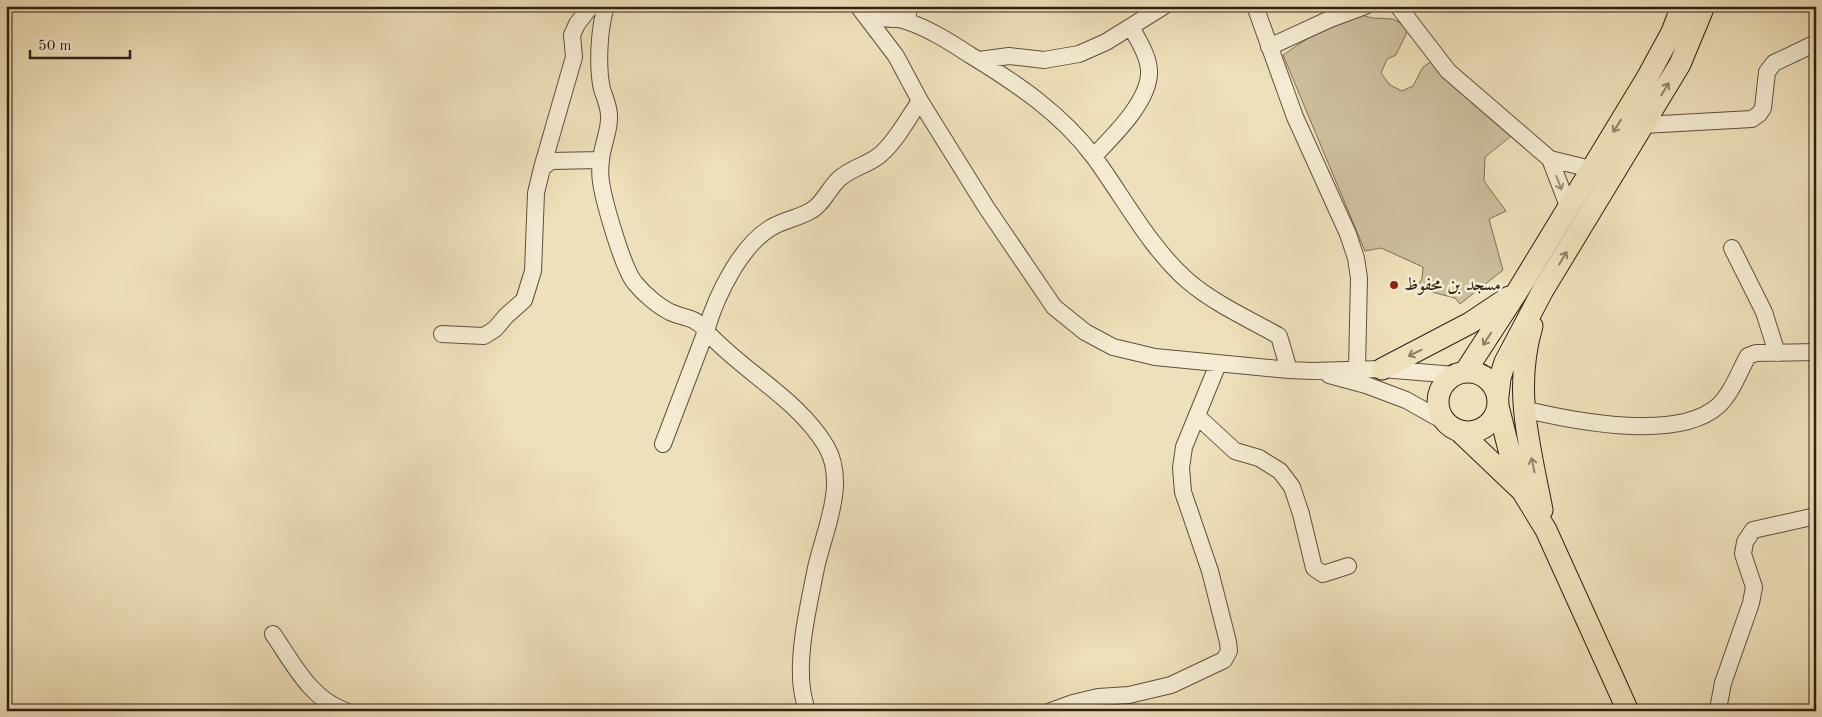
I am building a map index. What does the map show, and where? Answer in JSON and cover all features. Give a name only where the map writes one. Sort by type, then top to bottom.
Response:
[{"type":"main road","points":[[1524,494],[1453,427],[1441,413],[1438,402],[1440,392],[1446,382],[1460,374],[1517,292],[1647,78],[1672,32],[1682,6]]},
{"type":"main road","points":[[1453,427],[1470,432],[1480,430],[1495,416],[1500,378],[1506,362],[1543,290],[1680,64],[1704,6]]},
{"type":"main road","points":[[1543,290],[1530,333],[1523,370],[1526,430],[1546,530]]},
{"type":"main road","points":[[1382,369],[1470,324],[1517,292]]},
{"type":"main road","points":[[1460,374],[1476,373],[1486,378],[1494,386],[1509,450],[1524,494],[1546,530],[1628,711]]},
{"type":"street","points":[[442,334],[484,336],[495,329],[524,300],[533,271],[536,193],[574,57],[572,35],[577,24],[591,6]]},
{"type":"street","points":[[606,6],[601,30],[600,79],[609,110],[610,121],[600,160],[601,182],[626,268],[634,283],[658,304],[671,312],[701,324],[718,344],[792,406],[806,420],[826,447],[833,463],[835,481],[832,502],[816,566],[802,654],[802,689],[807,711]]},
{"type":"street","points":[[858,6],[896,56],[920,101],[986,206],[1054,307],[1085,332],[1113,347],[1155,358],[1289,370],[1382,369],[1460,374]]},
{"type":"street","points":[[978,60],[1009,56],[1044,60],[1079,54],[1106,42],[1164,6]]},
{"type":"street","points":[[1254,6],[1295,117],[1344,225],[1356,258],[1359,278],[1357,369]]},
{"type":"street","points":[[1269,47],[1330,19],[1365,6]]},
{"type":"street","points":[[1398,6],[1448,71],[1550,159],[1591,169]]},
{"type":"street","points":[[868,19],[896,19],[908,14],[1040,101],[1060,119],[1094,156],[1150,236],[1188,280],[1208,296],[1279,336],[1289,370]]},
{"type":"street","points":[[1094,156],[1135,110],[1145,89],[1150,72],[1147,60],[1131,27]]},
{"type":"street","points":[[1643,124],[1752,119],[1763,108],[1767,72],[1770,67],[1774,63],[1816,43]]},
{"type":"street","points":[[663,444],[719,294],[730,274],[748,249],[761,235],[775,225],[817,206],[832,185],[844,174],[881,154],[920,101]]},
{"type":"street","points":[[1550,159],[1568,206]]},
{"type":"street","points":[[542,168],[551,161],[600,160]]},
{"type":"street","points":[[1732,248],[1764,312],[1777,353]]},
{"type":"street","points":[[1524,409],[1605,424],[1670,424],[1689,422],[1704,416],[1719,405],[1731,388],[1748,356],[1756,353],[1816,352]]},
{"type":"street","points":[[1051,711],[1098,697],[1129,695],[1171,685],[1219,663],[1226,657],[1229,647],[1226,634],[1210,571],[1183,492],[1180,468],[1184,447],[1218,364]]},
{"type":"street","points":[[1312,371],[1366,385],[1406,400],[1453,427]]},
{"type":"street","points":[[1197,416],[1235,450],[1259,458],[1280,472],[1292,487],[1301,514],[1314,568],[1323,574],[1348,566]]},
{"type":"street","points":[[1721,711],[1718,704],[1723,683],[1751,603],[1754,587],[1743,554],[1745,542],[1753,530],[1816,516]]},
{"type":"street","points":[[273,634],[308,686],[334,707],[346,711]]},
{"type":"shaded area","points":[[1355,13],[1372,18],[1393,19],[1409,28],[1396,55],[1387,59],[1381,73],[1390,85],[1402,91],[1413,86],[1423,67],[1434,60],[1515,133],[1485,157],[1484,181],[1506,211],[1489,219],[1503,270],[1460,304],[1455,298],[1416,288],[1422,279],[1423,267],[1381,248],[1365,251],[1283,55],[1329,24]]},
{"type":"place","name":"مسجد بن محفوظ","points":[[1394,285]]}]
